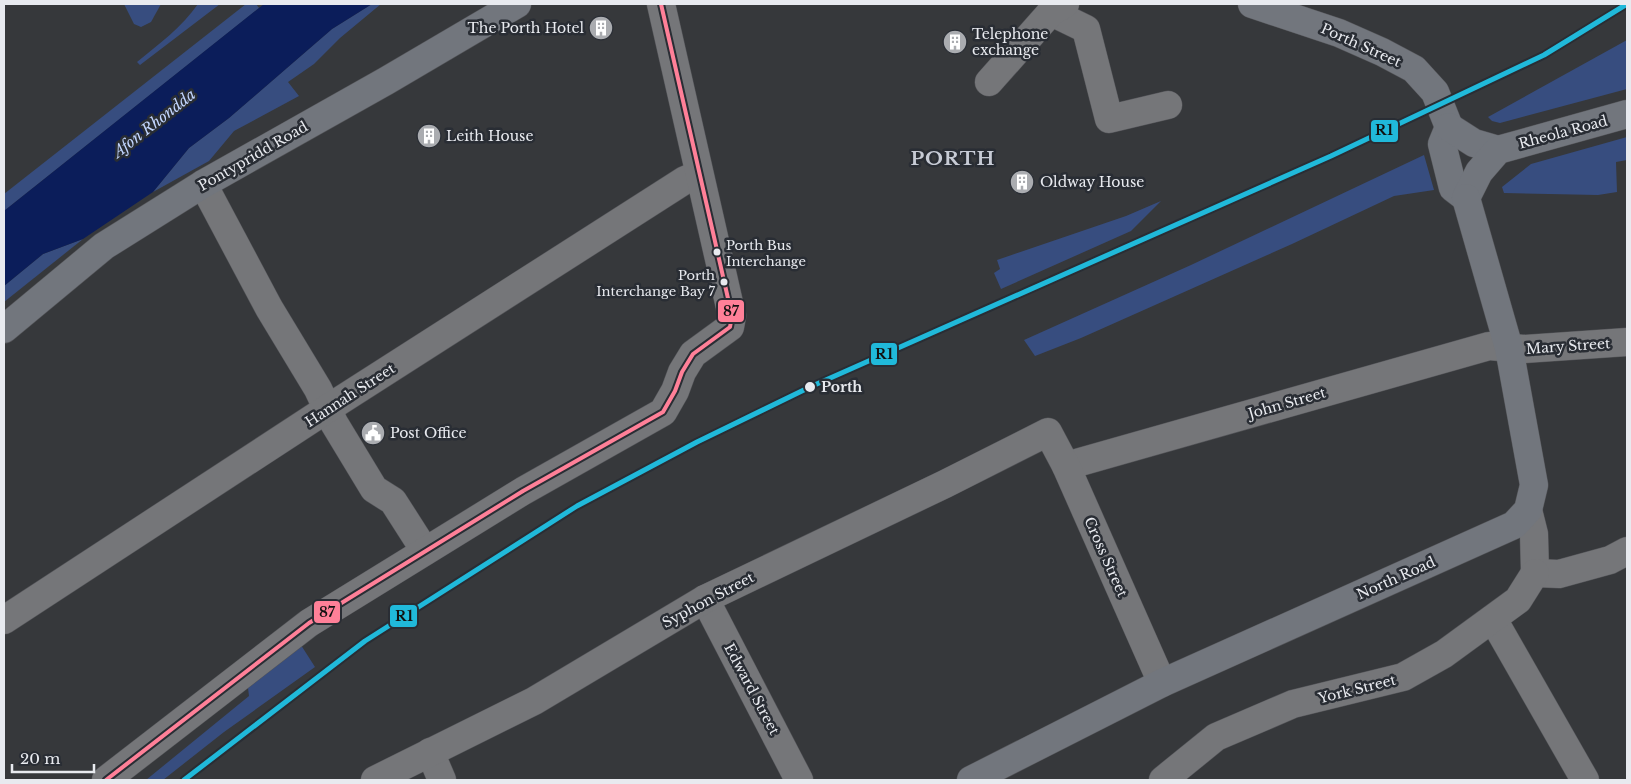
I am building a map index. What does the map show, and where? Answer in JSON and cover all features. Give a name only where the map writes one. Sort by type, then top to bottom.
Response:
[{"type":"main road","name":"Pontypridd Road","points":[[4,329],[104,246],[203,184],[386,81],[517,4]]},
{"type":"main road","name":"Porth Street","points":[[1252,4],[1339,33],[1414,69],[1435,92],[1449,127]]},
{"type":"main road","name":"Rheola Road","points":[[1498,150],[1627,114]]},
{"type":"main road","points":[[1466,198],[1479,172],[1498,150],[1474,143],[1449,127],[1442,144],[1454,188],[1466,198],[1509,348],[1534,485],[1528,510]]},
{"type":"main road","name":"North Road","points":[[971,780],[1162,683],[1514,525],[1528,510]]},
{"type":"street","points":[[106,780],[308,623],[523,491],[663,412],[675,391],[682,372],[694,354],[730,327],[732,316],[661,4]]},
{"type":"street","points":[[989,82],[1056,6],[1086,29],[1109,119],[1168,105]]},
{"type":"street","name":"Hannah Street","points":[[4,620],[327,409],[685,180],[699,174]]},
{"type":"street","points":[[203,184],[258,287],[374,489],[393,501],[425,551]]},
{"type":"street","name":"Mary Street","points":[[1509,348],[1524,349],[1627,342]]},
{"type":"street","name":"John Street","points":[[1066,466],[1489,346],[1509,348]]},
{"type":"street","name":"Cross Street","points":[[1048,432],[1066,466],[1162,683]]},
{"type":"street","name":"Syphon Street","points":[[375,780],[534,701],[705,598],[944,484],[1048,432]]},
{"type":"street","points":[[1528,510],[1534,534],[1535,574],[1559,574],[1610,560],[1627,551]]},
{"type":"street","name":"York Street","points":[[1163,780],[1216,737],[1293,704],[1402,677],[1444,654],[1518,600],[1535,574]]},
{"type":"street","name":"Edward Street","points":[[705,598],[799,780]]},
{"type":"street","points":[[1493,619],[1585,780]]},
{"type":"street","points":[[430,752],[442,780]]},
{"type":"shaded area","points":[[124,4],[161,4],[151,22],[141,27],[134,24]]},
{"type":"shaded area","points":[[198,4],[220,4],[140,65],[137,62],[177,28]]},
{"type":"shaded area","points":[[246,4],[256,4],[259,8],[4,211],[4,194]]},
{"type":"shaded area","points":[[372,4],[381,4],[340,38],[314,64],[288,82],[299,96],[234,131],[209,161],[153,192],[189,148],[229,118],[332,29]]},
{"type":"shaded area","points":[[1627,40],[1627,89],[1500,123],[1492,121],[1488,117]]},
{"type":"shaded area","points":[[1627,137],[1627,160],[1616,162],[1617,192],[1598,195],[1504,193],[1502,187],[1531,164]]},
{"type":"shaded area","points":[[1424,155],[1434,190],[1394,196],[1292,244],[1081,338],[1035,356],[1024,340],[1191,265]]},
{"type":"shaded area","points":[[1161,201],[1131,231],[1001,289],[994,273],[1000,269],[997,260],[1126,216]]},
{"type":"shaded area","points":[[83,239],[4,302],[4,286],[43,254]]},
{"type":"shaded area","points":[[299,642],[315,667],[224,732],[163,780],[146,780],[249,696],[247,680]]},
{"type":"water","name":"Afon Rhondda","points":[[264,4],[372,4],[332,29],[229,118],[189,148],[153,192],[83,239],[43,254],[4,286],[4,211]]},
{"type":"transit line","name":"87","points":[[106,780],[309,623],[523,491],[663,412],[675,391],[682,372],[693,354],[730,327],[732,316],[661,4]]},
{"type":"transit line","name":"R1","points":[[184,780],[365,641],[577,506],[697,442],[810,387],[1331,156],[1544,55],[1627,4]]},
{"type":"place","name":"The Porth Hotel","points":[[601,28]]},
{"type":"place","name":"Telephone exchange","points":[[955,42]]},
{"type":"place","name":"Leith House","points":[[429,136]]},
{"type":"place","name":"Oldway House","points":[[1022,182]]},
{"type":"place","name":"Porth Bus Interchange","points":[[717,252]]},
{"type":"place","name":"Porth Interchange Bay 7","points":[[724,282]]},
{"type":"place","name":"Porth","points":[[810,387]]},
{"type":"place","name":"Post Office","points":[[373,433]]},
{"type":"district","name":"PORTH","points":[[953,158]]}]
